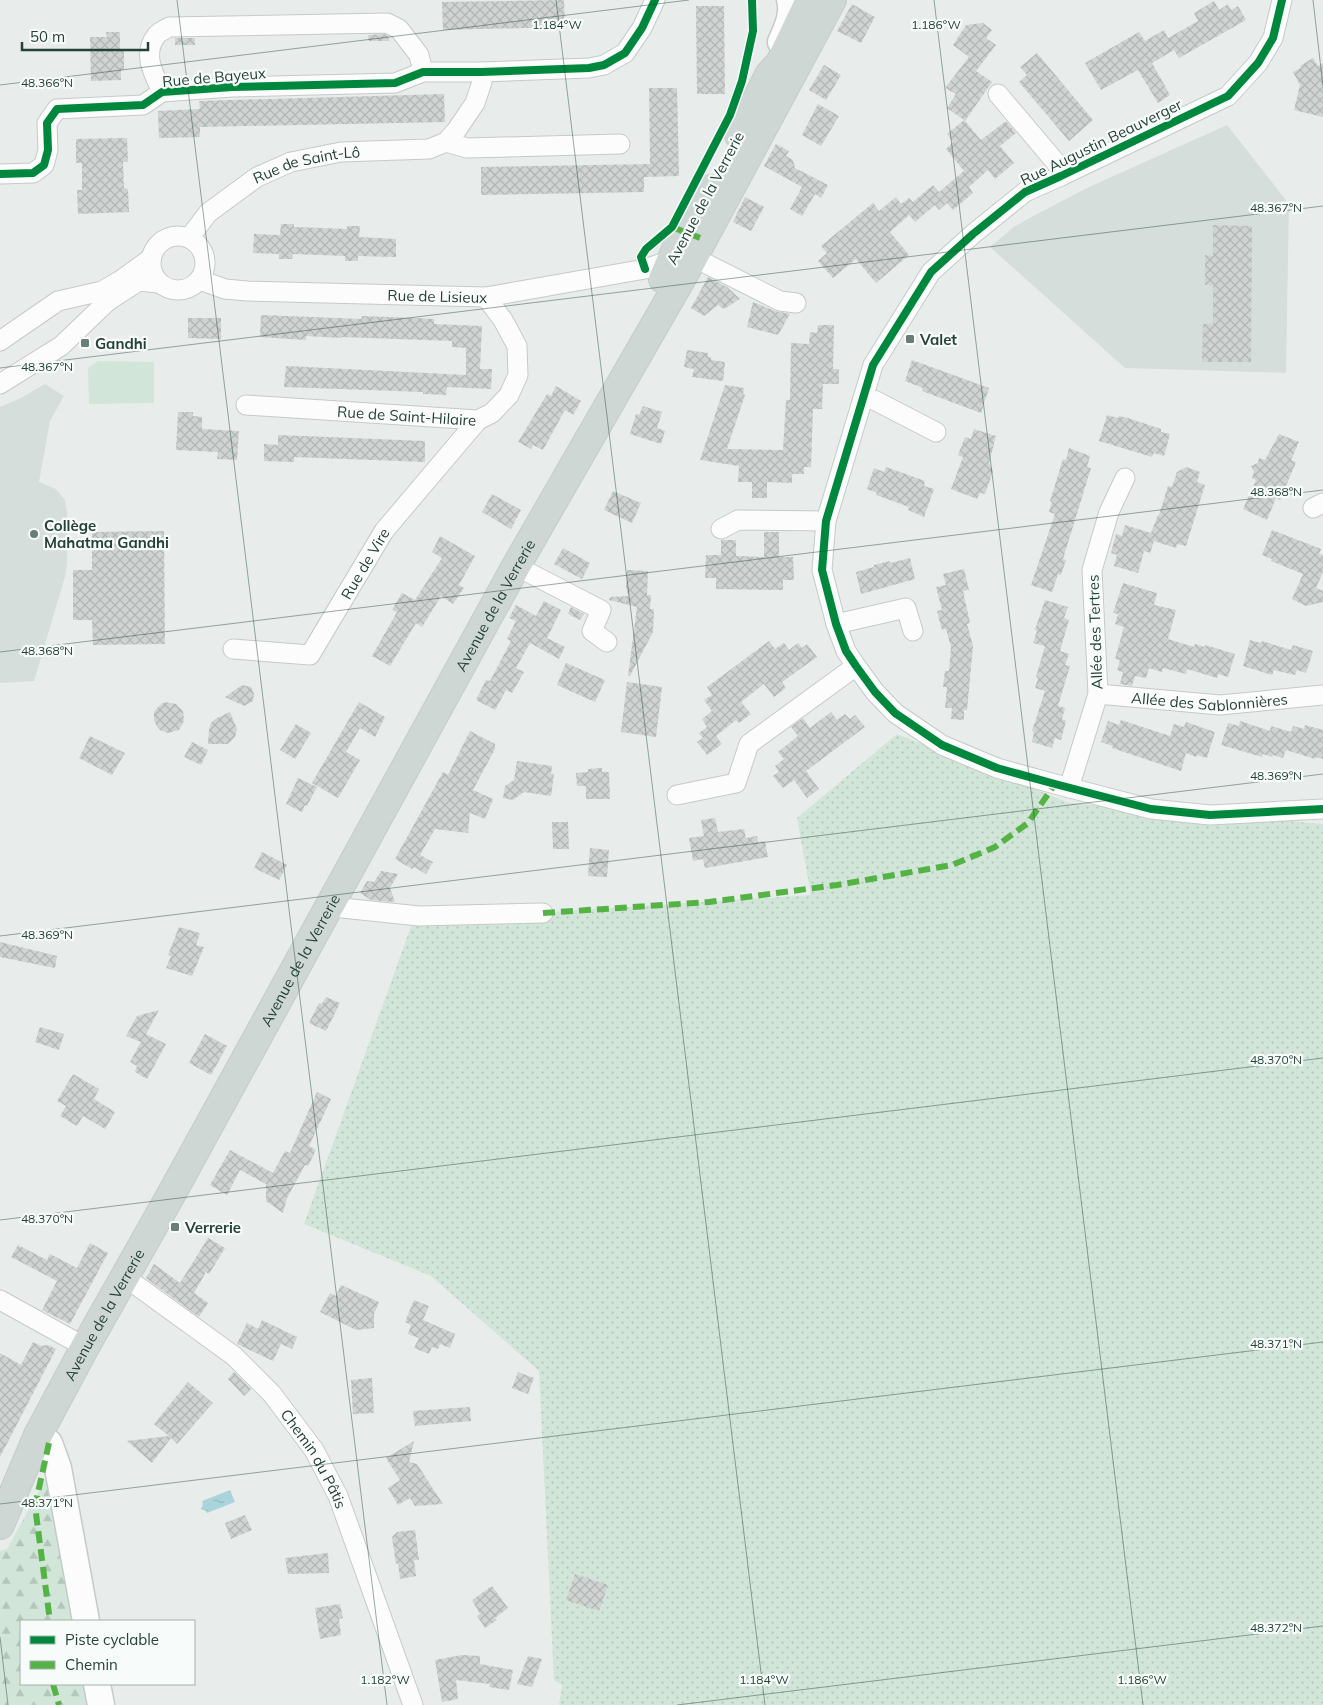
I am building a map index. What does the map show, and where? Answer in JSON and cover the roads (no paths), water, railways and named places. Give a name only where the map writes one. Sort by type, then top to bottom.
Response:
[{"type":"main road","name":"Avenue de la Verrerie","points":[[682,258],[684,231],[713,187],[768,75],[780,63],[810,0]]},
{"type":"main road","name":"Avenue de la Verrerie","points":[[0,1525],[38,1435],[85,1347],[172,1193],[516,566],[610,401],[682,258],[832,0]]},
{"type":"street","points":[[620,144],[467,148],[446,142],[475,103],[482,82],[481,72],[574,69],[604,65],[625,53],[642,28],[655,0]]},
{"type":"street","points":[[768,75],[790,21],[792,4],[790,0]]},
{"type":"street","name":"Rue Augustin Beauverger","points":[[1282,0],[1273,38],[1258,63],[1228,96],[1025,192],[973,234],[931,272],[873,365],[826,522],[822,570],[836,624],[846,651],[856,666],[874,692],[895,713],[942,745],[997,768],[1151,809],[1210,815],[1323,809]]},
{"type":"street","name":"Rue de Bayeux","points":[[162,92],[149,61],[151,47],[156,35],[169,27],[387,22],[399,29],[419,56],[423,72]]},
{"type":"street","name":"Rue de Bayeux","points":[[0,174],[32,173],[44,166],[48,150],[47,123],[57,109],[143,105],[162,92],[232,87],[395,83],[423,72],[481,72]]},
{"type":"street","name":"Rue Augustin Beauverger","points":[[998,94],[1058,165],[1061,176]]},
{"type":"street","name":"Rue de Saint-Lô","points":[[189,238],[208,213],[257,177],[292,162],[341,152],[429,149],[446,142]]},
{"type":"street","points":[[0,341],[58,301],[102,291],[121,280],[150,259],[158,244],[172,236],[189,238],[197,244],[203,252],[205,261],[204,271],[200,280],[191,288],[180,291],[168,290],[158,283],[150,268],[150,259]]},
{"type":"street","name":"Rue de Lisieux","points":[[200,280],[225,289],[247,291],[486,297],[645,269],[682,258]]},
{"type":"street","name":"Avenue de la Verrerie","points":[[682,258],[780,301],[796,303]]},
{"type":"street","points":[[0,384],[61,346],[108,301],[139,281],[158,283]]},
{"type":"street","name":"Rue de Saint-Hilaire","points":[[246,405],[478,420],[492,413],[509,395],[518,375],[516,346],[503,320],[486,297]]},
{"type":"street","points":[[863,398],[874,400],[936,432]]},
{"type":"street","name":"Rue de Vire","points":[[233,649],[310,655],[384,531],[478,420]]},
{"type":"street","name":"Allée des Tertres","points":[[1069,788],[1098,694],[1092,570],[1109,512],[1125,478]]},
{"type":"street","points":[[721,529],[738,520],[826,522]]},
{"type":"street","points":[[516,566],[601,610],[592,631],[607,642]]},
{"type":"street","points":[[836,624],[906,608],[913,631]]},
{"type":"street","points":[[677,795],[736,783],[748,744],[856,666]]},
{"type":"street","name":"Allée des Sablonnières","points":[[1098,694],[1220,705],[1323,695]]},
{"type":"street","points":[[331,903],[342,908],[418,916],[543,913]]},
{"type":"street","name":"Chemin du Pâtis","points":[[125,1277],[234,1356],[272,1394],[314,1450],[338,1496],[413,1705]]},
{"type":"street","points":[[0,1300],[85,1347]]},
{"type":"street","points":[[38,1435],[49,1443],[58,1468],[86,1620]]},
{"type":"street","points":[[98,1685],[101,1705]]},
{"type":"water","points":[[230,1490],[235,1502],[207,1513],[201,1509],[202,1501]]},
{"type":"place","name":"Valet","points":[[910,339]]},
{"type":"place","name":"Gandhi","points":[[85,343]]},
{"type":"place","name":"Collège Mahatma Gandhi","points":[[34,534]]},
{"type":"place","name":"Verrerie","points":[[175,1227]]}]
